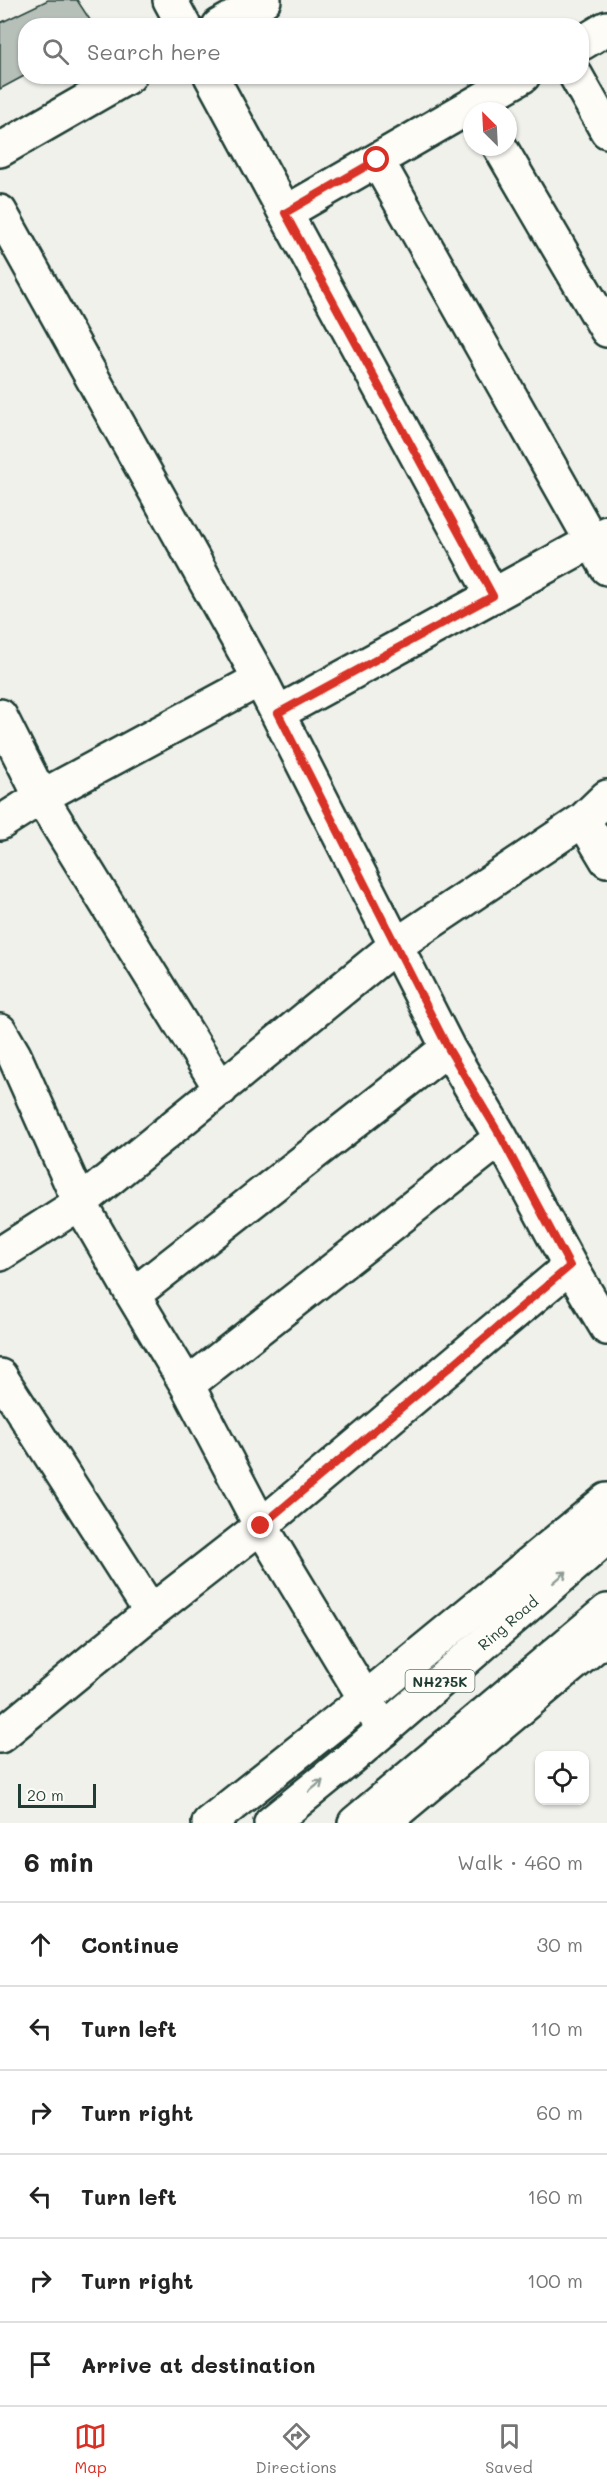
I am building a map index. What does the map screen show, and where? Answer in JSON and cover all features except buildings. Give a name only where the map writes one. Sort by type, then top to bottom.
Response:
[{"type":"main road","points":[[170,0],[180,18]]},
{"type":"main road","points":[[233,18],[264,0]]},
{"type":"main road","points":[[589,39],[607,28]]},
{"type":"main road","points":[[0,150],[115,84]]},
{"type":"main road","points":[[215,84],[493,596]]},
{"type":"main road","points":[[486,102],[512,84]]},
{"type":"main road","points":[[581,84],[607,131]]},
{"type":"main road","points":[[285,213],[377,160],[463,115]]},
{"type":"main road","points":[[505,156],[607,330]]},
{"type":"main road","points":[[278,713],[493,596],[602,547],[377,160]]},
{"type":"main road","points":[[0,212],[260,679],[448,1048],[501,1137],[570,1266],[607,1328]]},
{"type":"main road","points":[[0,823],[41,797],[260,679]]},
{"type":"main road","points":[[0,716],[41,797],[221,1089]]},
{"type":"main road","points":[[0,1254],[80,1203],[395,946],[583,820],[607,797]]},
{"type":"main road","points":[[583,820],[607,860]]},
{"type":"main road","points":[[133,1295],[448,1048]]},
{"type":"main road","points":[[5,1050],[80,1203],[187,1385],[261,1526],[384,1730]]},
{"type":"main road","points":[[187,1385],[501,1137]]},
{"type":"main road","points":[[0,1736],[151,1612],[261,1526],[570,1266]]},
{"type":"main road","points":[[1,1382],[151,1612]]},
{"type":"main road","points":[[209,1823],[607,1500]]},
{"type":"main road","name":"Ring Road","points":[[271,1823],[384,1730],[607,1537]]},
{"type":"main road","points":[[390,1815],[607,1611]]},
{"type":"main road","points":[[355,1823],[390,1815],[607,1636]]},
{"type":"route","points":[[261,1526],[570,1266],[501,1137],[448,1048],[278,713],[493,596],[285,213],[377,160]]}]
